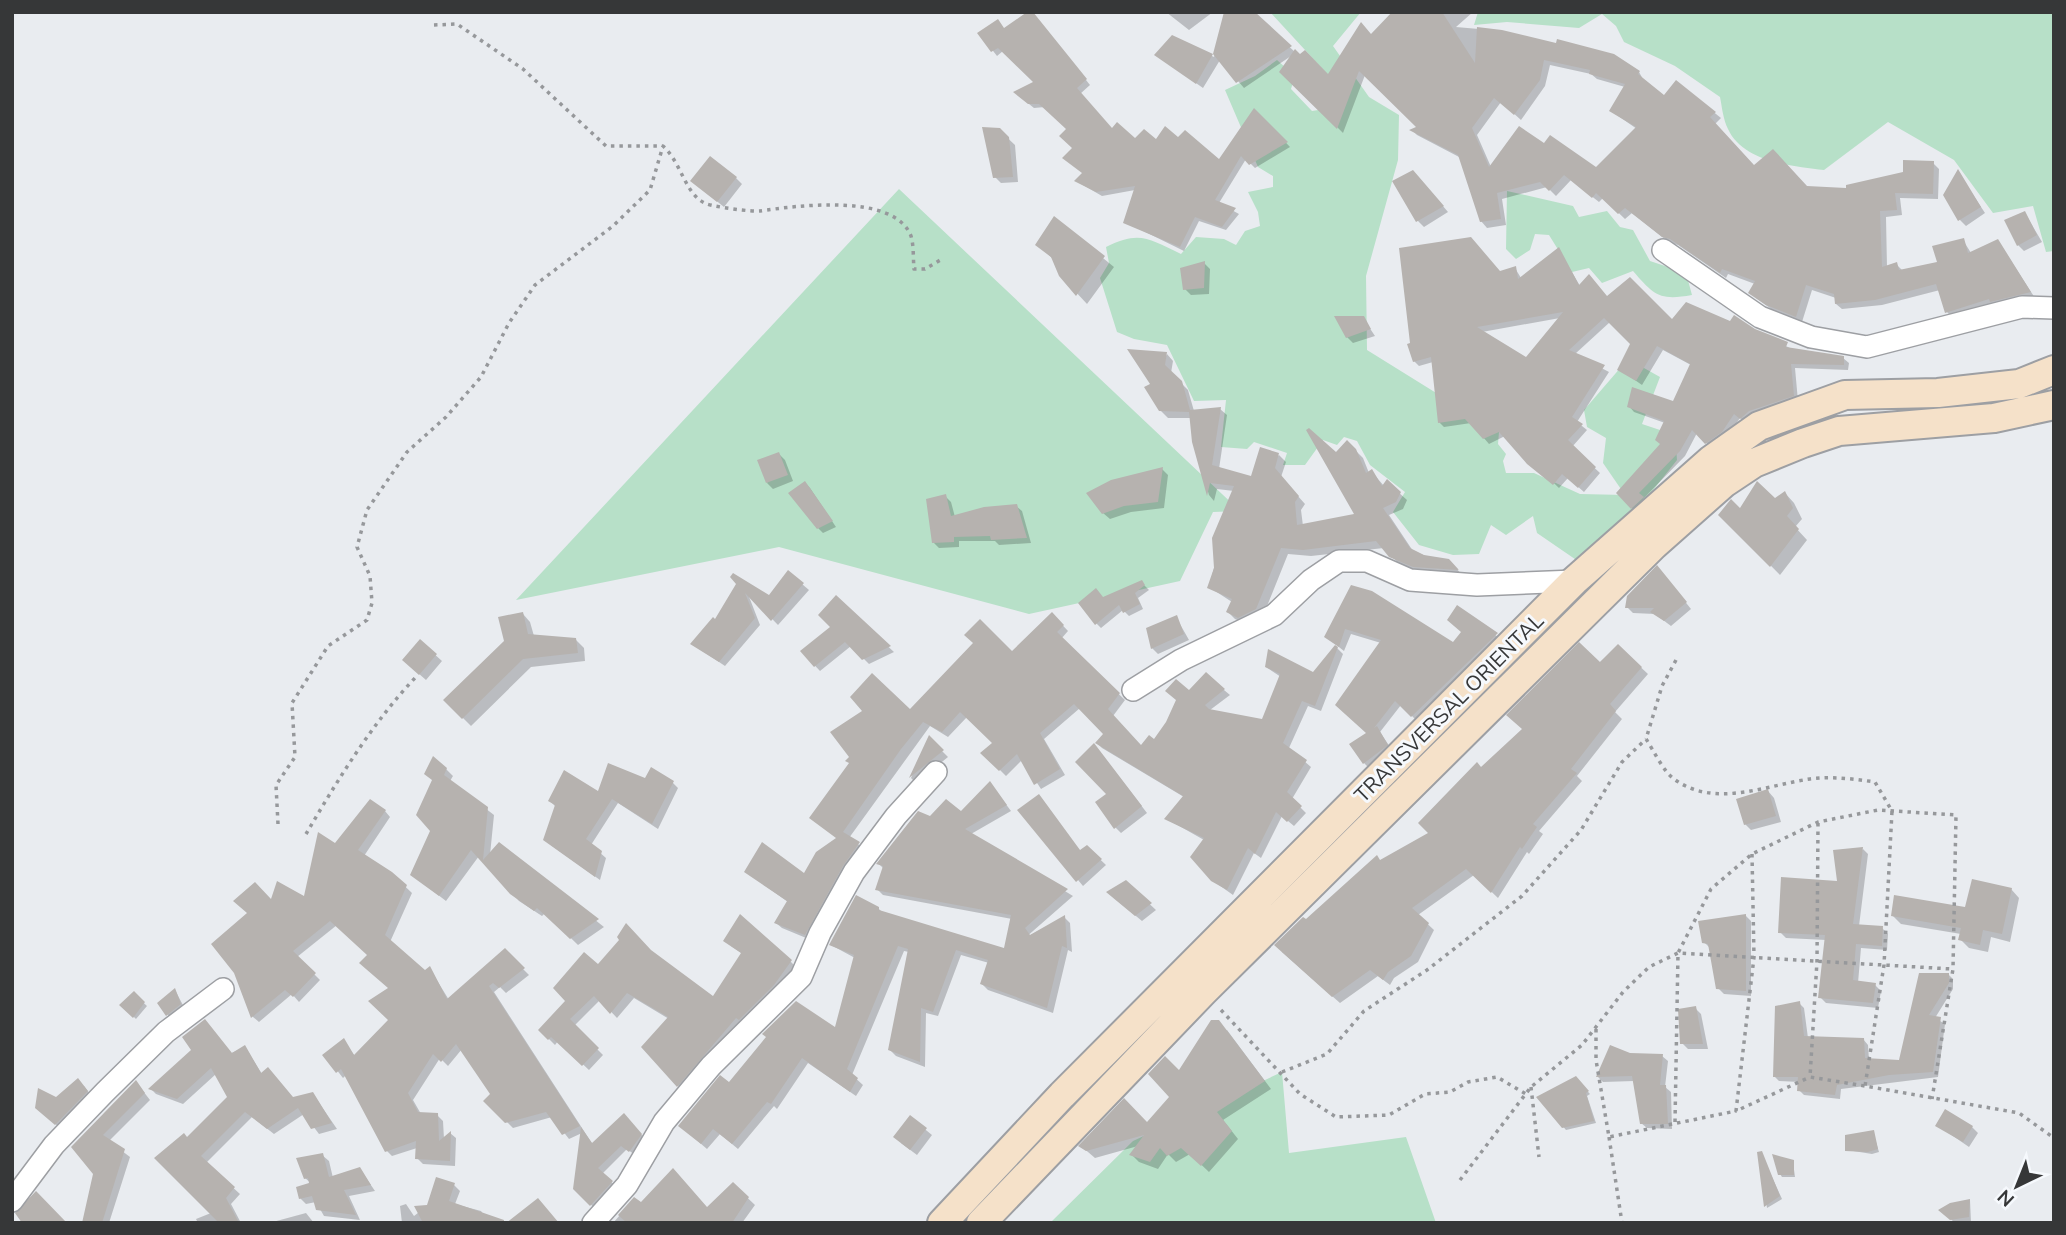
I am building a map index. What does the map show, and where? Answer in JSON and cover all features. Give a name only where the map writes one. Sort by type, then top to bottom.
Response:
[{"type":"main road","name":"TRANSVERSAL ORIENTAL","points":[[981,1223],[1574,582],[1711,460],[1759,426],[1845,395],[1938,393],[2019,384],[2054,369]]},
{"type":"main road","name":"TRANSVERSAL ORIENTAL","points":[[942,1223],[1062,1095],[1205,979],[1654,545],[1724,482],[1754,463],[1839,431],[1993,418],[2054,405]]},
{"type":"street","points":[[1663,250],[1760,317],[1811,337],[1867,347],[2022,307],[2054,308]]},
{"type":"street","points":[[1133,690],[1181,660],[1274,615],[1311,580],[1339,561],[1367,561],[1410,580],[1477,585],[1574,582]]},
{"type":"street","points":[[593,1223],[627,1185],[663,1122],[711,1066],[801,977],[820,933],[854,872],[896,816],[936,772]]},
{"type":"street","points":[[12,1201],[54,1145],[105,1091],[166,1032],[214,993],[223,989]]},
{"type":"path","points":[[433,25],[457,24],[523,69],[606,146],[663,146],[676,158],[689,191],[706,204],[759,211],[774,206],[849,204],[886,214],[901,224],[910,235],[914,269],[925,269],[942,259]]},
{"type":"path","points":[[278,824],[276,785],[295,757],[292,703],[328,646],[367,620],[372,603],[370,576],[357,547],[367,510],[407,452],[446,417],[481,377],[509,323],[535,285],[613,226],[650,190],[663,146]]},
{"type":"path","points":[[1282,1072],[1327,1054],[1364,1012],[1427,970],[1522,896],[1581,830],[1622,762],[1646,739],[1662,686],[1676,660]]},
{"type":"path","points":[[306,834],[346,768],[399,695],[415,678]]},
{"type":"path","points":[[1646,739],[1672,779],[1699,791],[1737,795],[1813,778],[1843,777],[1875,782],[1892,811],[1884,965],[1866,1086]]},
{"type":"path","points":[[1675,1122],[1678,953],[1712,889],[1752,854],[1818,822],[1878,810],[1956,815],[1953,969],[1932,1099]]},
{"type":"path","points":[[1810,1077],[1817,961],[1818,822]]},
{"type":"path","points":[[1736,1111],[1754,957],[1752,854]]},
{"type":"path","points":[[1460,1180],[1531,1087],[1596,1029],[1623,992],[1649,967],[1678,953],[1953,969]]},
{"type":"path","points":[[1205,979],[1300,1094],[1336,1117],[1389,1115],[1425,1094],[1450,1092],[1468,1083],[1497,1077],[1525,1094]]},
{"type":"path","points":[[1596,1029],[1596,1060],[1622,1223]]},
{"type":"path","points":[[1609,1137],[1736,1111],[1810,1077],[2019,1113],[2054,1138]]},
{"type":"path","points":[[1531,1087],[1539,1157]]},
{"type":"green space","points":[[1270,12],[1361,12],[1333,46],[1369,97],[1399,115],[1398,160],[1366,276],[1367,350],[1499,432],[1498,444],[1506,454],[1503,461],[1506,473],[1534,473],[1580,494],[1625,495],[1603,463],[1606,438],[1587,427],[1584,410],[1628,359],[1660,377],[1642,424],[1675,435],[1677,460],[1646,499],[1645,552],[1604,579],[1537,533],[1533,516],[1506,535],[1491,525],[1479,554],[1453,555],[1419,545],[1393,512],[1405,492],[1370,465],[1357,441],[1344,437],[1337,445],[1323,440],[1305,465],[1283,465],[1287,453],[1254,442],[1247,449],[1221,447],[1226,400],[1194,401],[1167,345],[1134,339],[1117,332],[1100,278],[1109,263],[1106,247],[1128,239],[1144,238],[1181,254],[1196,237],[1224,239],[1236,245],[1245,231],[1260,226],[1258,212],[1248,192],[1273,187],[1273,176],[1258,167],[1225,90],[1255,76],[1277,60],[1295,76],[1291,89],[1312,111],[1331,108],[1329,76]]},
{"type":"green space","points":[[1478,12],[2054,12],[2054,251],[2046,252],[2033,206],[1993,213],[1954,160],[1888,122],[1824,170],[1770,160],[1745,149],[1735,140],[1726,125],[1720,97],[1675,66],[1624,42],[1616,26],[1602,14],[1579,28],[1507,22],[1474,25]]},
{"type":"green space","points":[[899,189],[1240,511],[1213,512],[1180,581],[1029,614],[779,547],[516,600]]},
{"type":"green space","points":[[1507,191],[1573,206],[1579,217],[1607,211],[1620,227],[1633,230],[1650,261],[1686,273],[1692,295],[1672,297],[1658,294],[1646,286],[1633,271],[1602,283],[1589,268],[1572,272],[1549,235],[1535,234],[1530,250],[1516,259],[1506,249]]},
{"type":"green space","points":[[1282,1072],[1289,1153],[1406,1137],[1436,1223],[1050,1223],[1133,1141]]},
{"type":"building","points":[[1027,12],[1033,12],[1087,79],[1077,88],[1112,128],[1117,122],[1135,138],[1144,129],[1156,139],[1165,126],[1178,137],[1185,130],[1219,159],[1254,108],[1288,142],[1249,165],[1241,156],[1215,200],[1236,208],[1222,227],[1195,217],[1180,247],[1123,223],[1135,186],[1096,192],[1074,181],[1082,173],[1062,158],[1072,148],[1059,136],[1066,129],[1039,104],[1028,104],[1013,92],[1033,82],[998,48],[991,52],[977,33],[998,19],[1004,28]]},
{"type":"building","points":[[1224,12],[1255,12],[1292,46],[1236,83],[1213,54]]},
{"type":"building","points":[[1392,12],[1442,12],[1475,63],[1477,27],[1556,43],[1557,39],[1614,54],[1640,71],[1638,74],[1664,95],[1676,80],[1716,112],[1710,117],[1754,165],[1773,149],[1807,186],[1846,188],[1846,185],[1903,172],[1903,160],[1934,161],[1933,194],[1895,193],[1897,210],[1880,211],[1882,267],[1897,262],[1899,270],[1937,262],[1932,246],[1964,238],[1968,253],[1998,239],[2031,292],[1990,302],[1989,299],[1945,313],[1936,284],[1875,300],[1835,304],[1834,294],[1806,285],[1796,317],[1766,305],[1748,293],[1755,281],[1722,269],[1720,273],[1670,239],[1662,237],[1625,208],[1618,214],[1596,193],[1592,198],[1564,175],[1549,191],[1540,182],[1497,193],[1501,219],[1480,222],[1458,155],[1409,130],[1416,127],[1359,71],[1337,129],[1279,72],[1295,49],[1300,54],[1305,50],[1328,74],[1361,22],[1371,34]],"holes":[[[1544,60],[1590,70],[1589,74],[1625,84],[1609,111],[1636,127],[1596,167],[1550,135],[1544,143],[1519,126],[1489,167],[1472,128],[1494,98],[1514,115],[1540,80]]]},
{"type":"building","points":[[1172,35],[1213,54],[1196,84],[1154,55]]},
{"type":"building","points":[[982,127],[1000,128],[1009,137],[1013,177],[993,178]]},
{"type":"building","points":[[710,156],[737,177],[717,202],[690,181]]},
{"type":"building","points":[[1958,169],[1981,207],[1958,221],[1943,195]]},
{"type":"building","points":[[1413,170],[1444,206],[1416,222],[1392,181]]},
{"type":"building","points":[[2025,211],[2037,235],[2017,246],[2004,220]]},
{"type":"building","points":[[1054,216],[1105,256],[1076,296],[1059,276],[1051,257],[1035,245]]},
{"type":"building","points":[[1471,237],[1500,271],[1516,266],[1518,279],[1559,247],[1579,285],[1589,274],[1607,296],[1630,277],[1672,319],[1686,302],[1730,321],[1734,315],[1755,329],[1788,342],[1786,347],[1844,356],[1844,365],[1791,364],[1794,396],[1749,411],[1740,419],[1734,414],[1722,432],[1705,444],[1692,430],[1680,451],[1639,493],[1644,497],[1631,509],[1616,493],[1660,444],[1655,440],[1664,421],[1627,407],[1632,387],[1673,401],[1690,364],[1657,346],[1636,381],[1617,370],[1630,344],[1604,318],[1569,350],[1605,365],[1572,417],[1583,424],[1568,440],[1596,467],[1578,488],[1562,474],[1553,485],[1527,464],[1499,432],[1483,439],[1465,419],[1438,423],[1431,357],[1413,362],[1407,344],[1410,343],[1399,248]],"holes":[[[1563,312],[1526,357],[1477,327]]]},
{"type":"building","points":[[1205,261],[1204,288],[1183,290],[1180,268]]},
{"type":"building","points":[[1334,316],[1364,316],[1371,329],[1346,338]]},
{"type":"building","points":[[1127,349],[1167,352],[1165,365],[1182,381],[1190,410],[1221,407],[1212,465],[1251,476],[1260,447],[1279,453],[1275,468],[1299,496],[1295,502],[1297,525],[1354,514],[1306,430],[1309,428],[1336,452],[1347,440],[1356,449],[1366,473],[1372,469],[1382,486],[1387,479],[1401,492],[1396,502],[1383,508],[1410,548],[1424,555],[1449,559],[1459,570],[1413,567],[1389,557],[1376,541],[1303,550],[1281,548],[1256,609],[1238,618],[1226,612],[1232,599],[1207,588],[1214,568],[1212,538],[1234,486],[1210,483],[1207,496],[1192,442],[1189,412],[1159,411],[1144,387],[1150,384]]},
{"type":"building","points":[[779,452],[788,475],[766,483],[757,460]]},
{"type":"building","points":[[1163,467],[1158,502],[1124,506],[1102,514],[1086,493],[1111,480]]},
{"type":"building","points":[[805,481],[833,521],[817,529],[788,493]]},
{"type":"building","points":[[1757,481],[1775,498],[1785,491],[1793,508],[1787,516],[1799,529],[1770,567],[1718,515],[1731,499],[1740,508]]},
{"type":"building","points":[[946,494],[951,516],[984,507],[1017,504],[1027,538],[991,540],[990,536],[954,537],[954,542],[932,543],[926,499]]},
{"type":"building","points":[[1657,565],[1687,602],[1664,621],[1650,612],[1654,608],[1625,608],[1627,596]]},
{"type":"building","points":[[788,570],[804,583],[771,621],[745,593],[755,618],[719,662],[690,644],[713,617],[715,619],[736,584],[730,577],[733,573],[769,595]]},
{"type":"building","points":[[1142,580],[1145,585],[1135,593],[1140,604],[1123,613],[1119,605],[1095,625],[1078,603],[1096,588],[1103,597]]},
{"type":"building","points":[[1351,585],[1372,591],[1453,642],[1461,632],[1447,620],[1457,605],[1498,633],[1411,717],[1395,701],[1374,728],[1377,726],[1388,745],[1363,764],[1349,744],[1366,733],[1335,705],[1381,640],[1345,629],[1339,647],[1324,637]]},
{"type":"building","points":[[836,595],[891,646],[862,660],[845,642],[814,667],[800,651],[830,627],[818,615]]},
{"type":"building","points":[[523,612],[528,634],[576,638],[578,653],[523,659],[462,719],[443,700],[504,641],[498,617]]},
{"type":"building","points":[[1052,612],[1064,625],[1057,632],[1120,693],[1108,709],[1141,745],[1149,735],[1154,739],[1166,722],[1176,700],[1165,691],[1176,679],[1189,690],[1206,672],[1225,689],[1205,705],[1209,709],[1262,719],[1280,674],[1265,667],[1268,649],[1313,672],[1335,645],[1338,647],[1315,706],[1302,701],[1283,743],[1307,760],[1287,792],[1302,806],[1287,822],[1276,812],[1255,854],[1248,848],[1227,890],[1211,881],[1190,857],[1204,838],[1164,819],[1183,796],[1095,743],[1103,734],[1074,704],[1040,733],[1060,769],[1034,785],[1017,754],[999,771],[980,753],[992,743],[960,712],[942,732],[923,722],[843,832],[860,842],[843,866],[805,935],[774,923],[787,901],[744,872],[762,842],[804,873],[816,852],[836,838],[809,818],[849,763],[845,761],[849,757],[830,732],[862,711],[850,697],[872,673],[910,709],[973,643],[964,635],[980,619],[1012,651]]},
{"type":"building","points":[[1177,615],[1184,634],[1151,649],[1146,628]]},
{"type":"building","points":[[420,639],[437,654],[419,675],[402,660]]},
{"type":"building","points":[[1579,642],[1600,662],[1618,644],[1642,667],[1610,704],[1616,711],[1571,769],[1577,773],[1533,824],[1537,827],[1522,849],[1520,847],[1491,893],[1466,869],[1412,908],[1429,923],[1411,956],[1388,972],[1383,980],[1370,970],[1332,997],[1274,945],[1377,855],[1380,860],[1428,833],[1418,823],[1477,762],[1481,767],[1522,729],[1506,715]]},
{"type":"building","points":[[929,735],[944,750],[909,778]]},
{"type":"building","points":[[1094,743],[1142,806],[1114,829],[1095,802],[1106,794],[1075,762]]},
{"type":"building","points":[[433,756],[447,768],[444,775],[488,807],[483,860],[499,842],[599,919],[570,939],[537,908],[534,911],[510,894],[471,850],[439,896],[410,875],[430,831],[416,815],[432,780],[424,774]]},
{"type":"building","points":[[608,763],[645,778],[651,767],[674,781],[652,824],[612,799],[586,839],[602,851],[595,877],[543,840],[555,805],[548,801],[564,770],[598,791]]},
{"type":"building","points":[[990,781],[1007,805],[965,829],[1068,889],[1025,928],[1030,935],[1065,915],[1067,948],[1062,946],[1047,1008],[980,984],[988,960],[956,950],[933,1012],[921,1008],[920,1062],[888,1050],[908,949],[898,946],[847,1069],[858,1078],[850,1092],[802,1058],[771,1104],[767,1102],[732,1144],[713,1129],[701,1144],[678,1126],[720,1075],[729,1082],[766,1037],[762,1034],[796,1001],[835,1027],[854,955],[829,945],[856,895],[879,907],[879,910],[1004,948],[1011,915],[875,890],[883,866],[876,864],[918,811],[930,816],[946,799],[961,811]]},
{"type":"building","points":[[1768,789],[1776,816],[1744,825],[1736,799]]},
{"type":"building","points":[[1039,794],[1080,850],[1087,845],[1102,859],[1076,882],[1017,810]]},
{"type":"building","points":[[370,799],[386,810],[358,850],[407,885],[385,935],[425,970],[430,966],[447,999],[505,948],[525,968],[499,988],[493,983],[489,986],[580,1126],[562,1135],[546,1112],[505,1123],[483,1101],[490,1094],[456,1044],[441,1062],[433,1054],[408,1093],[418,1112],[438,1113],[439,1141],[451,1131],[450,1161],[415,1159],[416,1141],[385,1152],[341,1069],[336,1073],[322,1055],[344,1038],[354,1055],[388,1020],[368,1001],[388,988],[359,963],[367,955],[330,921],[293,951],[316,973],[293,997],[285,990],[251,1018],[234,973],[211,944],[247,913],[233,901],[255,882],[271,899],[277,881],[304,896],[318,832],[335,843]]},
{"type":"building","points":[[1863,847],[1853,924],[1883,926],[1882,946],[1856,944],[1853,980],[1876,983],[1873,1003],[1818,998],[1825,935],[1778,933],[1781,877],[1837,881],[1833,850]]},
{"type":"building","points":[[1972,879],[2012,888],[2002,934],[1983,930],[1980,945],[1958,940],[1961,928],[1891,916],[1894,895],[1965,907]]},
{"type":"building","points":[[1126,880],[1152,903],[1135,916],[1106,892]]},
{"type":"building","points":[[740,914],[792,960],[774,985],[739,1020],[736,1018],[677,1087],[641,1047],[668,1017],[627,993],[610,1014],[594,996],[570,1019],[599,1048],[582,1066],[551,1037],[548,1040],[538,1030],[565,1001],[553,988],[584,952],[598,964],[619,940],[617,937],[626,923],[651,950],[713,996],[741,953],[723,941]]},
{"type":"building","points":[[1746,914],[1746,991],[1716,989],[1708,944],[1702,943],[1698,921]]},
{"type":"building","points":[[1919,973],[1949,973],[1949,983],[1929,1015],[1941,1017],[1933,1072],[1889,1075],[1837,1085],[1835,1095],[1797,1091],[1798,1077],[1773,1077],[1775,1006],[1800,1001],[1804,1036],[1864,1038],[1865,1058],[1899,1060]]},
{"type":"building","points":[[175,988],[181,1004],[166,1016],[157,1003]]},
{"type":"building","points":[[134,991],[145,1002],[133,1018],[119,1005]]},
{"type":"building","points":[[1696,1006],[1703,1044],[1680,1044],[1678,1009]]},
{"type":"building","points":[[205,1019],[232,1053],[245,1045],[261,1073],[268,1067],[293,1097],[313,1092],[332,1123],[311,1129],[298,1108],[267,1129],[245,1112],[201,1156],[235,1187],[226,1198],[239,1223],[219,1223],[154,1158],[184,1133],[187,1137],[227,1097],[211,1068],[177,1099],[148,1089],[191,1050],[182,1037]]},
{"type":"building","points":[[1211,1020],[1219,1020],[1265,1081],[1217,1112],[1232,1131],[1201,1166],[1181,1148],[1167,1156],[1160,1148],[1150,1162],[1129,1155],[1144,1135],[1086,1151],[1078,1146],[1124,1098],[1147,1122],[1169,1097],[1148,1074],[1165,1056],[1179,1070]]},
{"type":"building","points":[[1610,1045],[1630,1053],[1663,1054],[1660,1085],[1666,1085],[1668,1124],[1640,1124],[1632,1076],[1596,1077]]},
{"type":"building","points":[[1576,1076],[1589,1091],[1586,1093],[1594,1121],[1562,1128],[1536,1097]]},
{"type":"building","points":[[78,1078],[88,1091],[55,1125],[35,1108],[38,1088],[56,1097]]},
{"type":"building","points":[[136,1080],[145,1093],[103,1135],[125,1149],[102,1223],[82,1223],[93,1174],[71,1147]]},
{"type":"building","points":[[1945,1109],[1973,1126],[1963,1142],[1935,1126]]},
{"type":"building","points":[[624,1113],[642,1134],[629,1152],[621,1146],[598,1168],[613,1181],[590,1206],[573,1189],[581,1127],[592,1143]]},
{"type":"building","points":[[910,1115],[927,1128],[910,1150],[893,1137]]},
{"type":"building","points":[[1874,1130],[1878,1149],[1868,1152],[1845,1151],[1845,1135]]},
{"type":"building","points":[[1762,1151],[1780,1196],[1764,1207],[1757,1152]]},
{"type":"building","points":[[323,1153],[329,1177],[360,1167],[371,1185],[344,1190],[356,1215],[316,1210],[312,1196],[299,1199],[296,1187],[309,1183],[308,1178],[304,1179],[296,1158]]},
{"type":"building","points":[[1772,1154],[1794,1160],[1794,1175],[1778,1175]]},
{"type":"building","points":[[673,1168],[707,1207],[733,1182],[749,1197],[732,1223],[627,1223],[618,1215],[634,1197],[641,1202]]},
{"type":"building","points":[[436,1177],[455,1183],[449,1201],[504,1220],[504,1223],[423,1223],[414,1206],[427,1205]]},
{"type":"building","points":[[36,1191],[67,1223],[22,1223],[15,1213]]},
{"type":"building","points":[[538,1198],[559,1223],[506,1223]]},
{"type":"building","points":[[1970,1199],[1969,1217],[1950,1220],[1938,1210],[1950,1203]]}]
